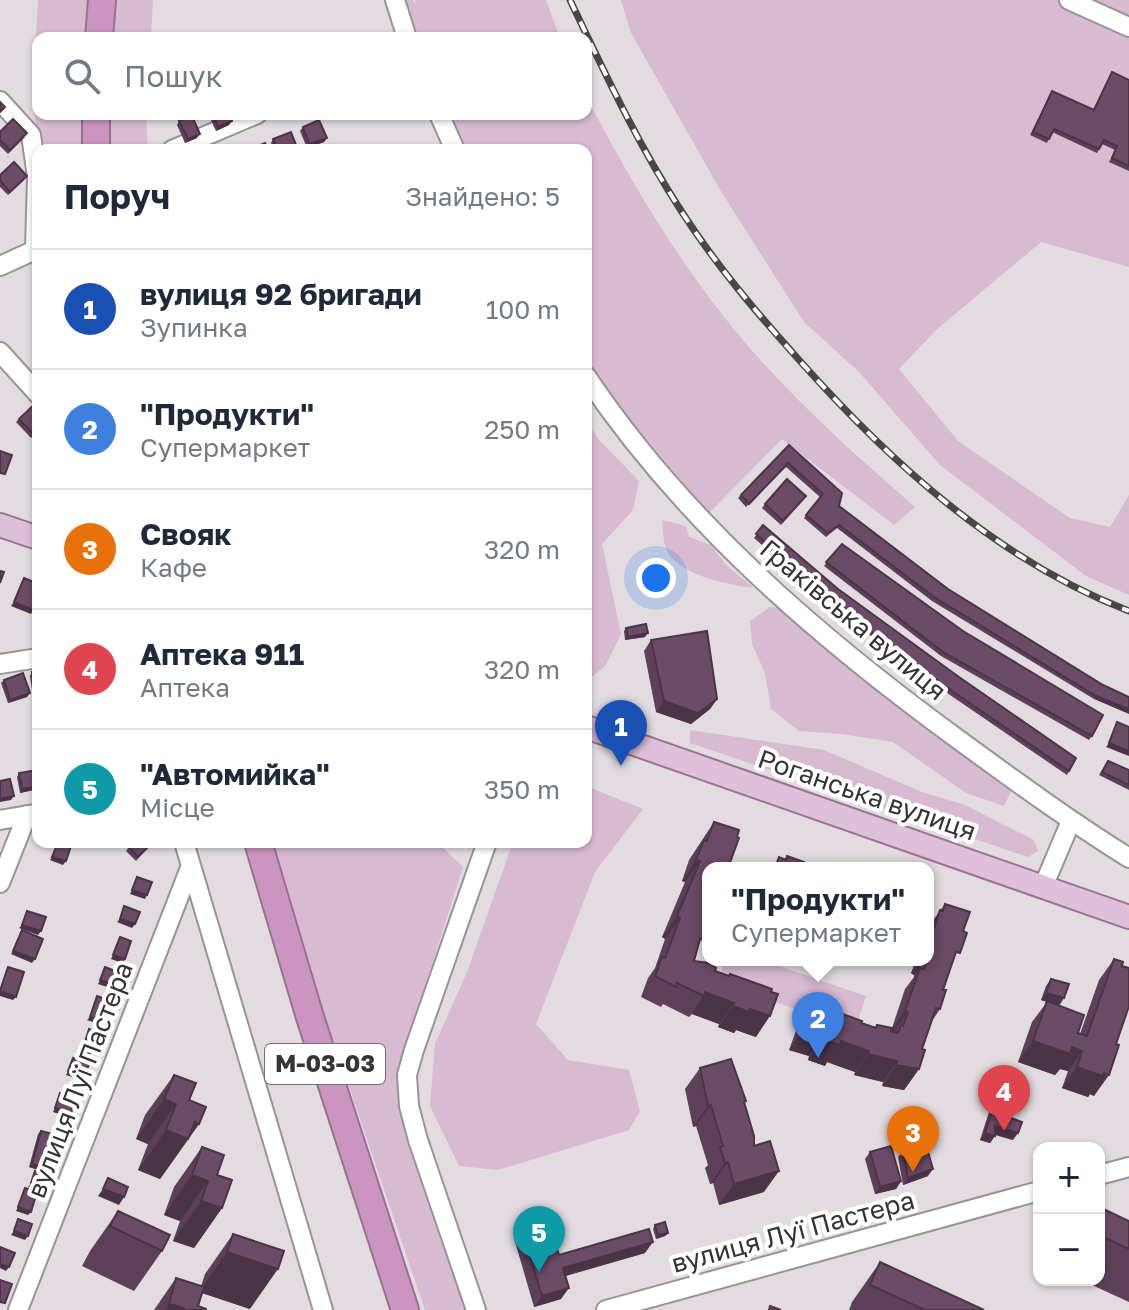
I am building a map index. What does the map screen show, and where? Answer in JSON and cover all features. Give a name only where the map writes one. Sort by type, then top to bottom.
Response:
[{"type":"highway","points":[[99,32],[102,0]]},
{"type":"highway","points":[[96,120],[96,144]]},
{"type":"highway","name":"М-03-03","points":[[260,848],[309,1014],[405,1310]]},
{"type":"main road","points":[[0,525],[32,536]]},
{"type":"main road","name":"Роганська вулиця","points":[[592,729],[1129,917]]},
{"type":"street","points":[[395,0],[405,32]]},
{"type":"street","points":[[1069,0],[1129,27]]},
{"type":"street","points":[[0,101],[31,135],[32,144]]},
{"type":"street","points":[[186,144],[243,120]]},
{"type":"street","points":[[442,120],[452,144]]},
{"type":"street","points":[[0,266],[32,251]]},
{"type":"street","points":[[0,352],[32,387]]},
{"type":"street","name":"Граківська вулиця","points":[[592,385],[619,426],[706,525],[779,597],[908,703],[1071,821],[1129,858]]},
{"type":"street","points":[[0,664],[32,659]]},
{"type":"street","points":[[0,820],[32,814]]},
{"type":"street","points":[[0,883],[32,816]]},
{"type":"street","points":[[1043,887],[1071,821]]},
{"type":"street","points":[[185,848],[323,1310]]},
{"type":"street","points":[[476,1310],[418,1140],[409,1106],[407,1075],[485,848]]},
{"type":"street","name":"вулиця Луї Пастера","points":[[18,1310],[190,868]]},
{"type":"street","points":[[1105,1173],[1129,1167]]},
{"type":"street","name":"вулиця Луї Пастера","points":[[606,1310],[1033,1193]]},
{"type":"shaded area","points":[[38,0],[90,0],[87,32],[36,32]]},
{"type":"shaded area","points":[[114,0],[153,0],[151,32],[111,32]]},
{"type":"shaded area","points":[[398,0],[413,0],[416,5],[415,0],[546,0],[558,32],[410,32]]},
{"type":"shaded area","points":[[621,0],[1129,0],[1129,267],[1041,242],[936,330],[899,369],[958,441],[1070,518],[1110,527],[1129,495],[1129,595],[1086,576],[940,465],[859,372],[804,322],[722,193],[631,33]]},
{"type":"shaded area","points":[[592,107],[650,210],[686,265],[746,344],[840,440],[915,507],[894,525],[782,439],[709,513],[625,414],[592,369],[592,144],[457,144],[447,120],[592,120]]},
{"type":"shaded area","points":[[36,120],[87,120],[88,144],[38,144]]},
{"type":"shaded area","points":[[108,120],[146,120],[148,144],[109,144]]},
{"type":"shaded area","points":[[592,429],[639,481],[633,510],[602,544],[621,634],[606,665],[592,677]]},
{"type":"shaded area","points":[[662,520],[686,526],[689,537],[711,545],[726,565],[754,588],[717,581],[679,564],[665,546]]},
{"type":"shaded area","points":[[770,607],[779,608],[901,709],[1012,789],[1004,806],[966,793],[893,742],[799,731],[771,709],[765,673],[752,644],[750,621]]},
{"type":"shaded area","points":[[690,730],[824,750],[922,792],[965,805],[1034,840],[1038,851],[1028,857],[690,743]]},
{"type":"shaded area","points":[[592,788],[643,809],[595,872],[536,1024],[568,1060],[629,1070],[640,1111],[629,1130],[498,1170],[459,1166],[430,1106],[435,1044],[467,972],[511,848],[592,848]]},
{"type":"shaded area","points":[[275,848],[443,848],[463,867],[397,1075],[468,1310],[425,1310],[321,1004]]},
{"type":"shaded area","points":[[723,966],[778,966],[866,996],[855,1029],[718,983]]},
{"type":"building","points":[[1112,72],[1129,80],[1129,166],[1112,158],[1117,146],[1104,140],[1099,149],[1054,129],[1049,139],[1033,132],[1052,91],[1094,110]]},
{"type":"building","points":[[13,119],[27,133],[10,150],[0,140],[0,132]]},
{"type":"building","points":[[194,120],[200,134],[188,139],[179,121]]},
{"type":"building","points":[[215,120],[232,121],[218,127]]},
{"type":"building","points":[[319,120],[327,138],[309,144],[303,127]]},
{"type":"building","points":[[291,132],[296,144],[275,144],[273,139]]},
{"type":"building","points":[[14,162],[27,176],[10,192],[0,180],[0,175]]},
{"type":"building","points":[[32,407],[32,433],[19,419]]},
{"type":"building","points":[[789,445],[842,493],[839,506],[948,589],[1103,685],[1129,697],[1129,709],[1096,696],[934,597],[839,525],[828,533],[806,515],[823,494],[788,463],[749,504],[741,495]]},
{"type":"building","points":[[0,451],[12,455],[5,474],[0,473]]},
{"type":"building","points":[[787,479],[806,496],[783,521],[765,504]]},
{"type":"building","points":[[763,525],[838,589],[1076,758],[1069,771],[952,691],[833,603],[756,534]]},
{"type":"building","points":[[842,544],[963,631],[1103,715],[1092,736],[943,652],[826,562]]},
{"type":"building","points":[[24,578],[32,581],[32,610],[14,602]]},
{"type":"building","points":[[646,624],[648,633],[628,637],[626,628]]},
{"type":"building","points":[[707,631],[717,699],[698,713],[664,701],[651,640]]},
{"type":"building","points":[[23,673],[30,693],[10,700],[4,680]]},
{"type":"building","points":[[1117,722],[1129,727],[1129,751],[1109,743]]},
{"type":"building","points":[[1108,761],[1129,770],[1129,785],[1102,772]]},
{"type":"building","points":[[32,771],[32,787],[22,789],[19,773]]},
{"type":"building","points":[[10,779],[14,796],[0,799],[0,781]]},
{"type":"building","points":[[714,822],[739,830],[730,862],[702,862],[702,940],[694,961],[772,989],[771,992],[778,994],[770,1016],[750,1009],[749,1012],[733,1006],[734,1003],[705,992],[704,996],[677,983],[676,987],[655,976],[680,918],[677,916],[700,861],[696,860],[704,840],[707,841]]},
{"type":"building","points":[[56,848],[70,848],[66,861],[52,857]]},
{"type":"building","points":[[130,848],[147,848],[138,857]]},
{"type":"building","points":[[787,856],[804,862],[777,862],[779,857],[786,860]]},
{"type":"building","points":[[137,877],[152,882],[147,895],[132,890]]},
{"type":"building","points":[[945,904],[970,912],[963,931],[967,933],[960,953],[956,952],[940,1009],[936,1008],[922,1049],[925,1050],[919,1069],[896,1065],[897,1061],[868,1054],[869,1051],[841,1041],[839,1045],[804,1029],[811,1007],[819,1009],[820,1006],[876,1028],[877,1025],[892,1028],[891,1031],[898,1033],[908,1012],[905,1011],[920,968],[934,966],[934,928],[940,910],[943,911]]},
{"type":"building","points":[[124,906],[140,912],[135,924],[120,919]]},
{"type":"building","points":[[27,911],[46,917],[41,931],[22,925]]},
{"type":"building","points":[[22,930],[43,939],[35,959],[13,951]]},
{"type":"building","points":[[120,937],[131,941],[125,959],[113,955]]},
{"type":"building","points":[[1114,959],[1129,968],[1129,1006],[1109,1075],[1104,1073],[1103,1076],[1077,1067],[1082,1051],[1072,1047],[1070,1054],[1033,1041],[1047,1001],[1084,1015],[1078,1033],[1087,1036]]},
{"type":"building","points":[[8,967],[24,972],[16,997],[0,991]]},
{"type":"building","points":[[105,967],[120,973],[116,985],[100,980]]},
{"type":"building","points":[[1051,979],[1069,984],[1064,998],[1046,993]]},
{"type":"building","points":[[97,996],[111,1001],[103,1021],[90,1017]]},
{"type":"building","points":[[89,1029],[99,1033],[93,1051],[83,1048]]},
{"type":"building","points":[[73,1058],[89,1064],[84,1077],[68,1071]]},
{"type":"building","points":[[731,1059],[746,1101],[754,1146],[770,1141],[779,1171],[734,1184],[720,1147],[723,1146],[711,1105],[708,1106],[700,1068]]},
{"type":"building","points":[[174,1075],[196,1083],[189,1100],[206,1107],[188,1139],[166,1130],[176,1104],[164,1099]]},
{"type":"building","points":[[60,1093],[76,1099],[71,1113],[55,1108]]},
{"type":"building","points":[[994,1105],[1001,1107],[999,1114],[1022,1122],[1018,1133],[995,1126],[995,1136],[985,1133]]},
{"type":"building","points":[[41,1131],[60,1136],[51,1169],[32,1164]]},
{"type":"building","points":[[891,1146],[901,1181],[880,1187],[870,1152]]},
{"type":"building","points":[[915,1146],[916,1152],[927,1149],[933,1169],[908,1178],[903,1150]]},
{"type":"building","points":[[202,1147],[224,1155],[217,1175],[232,1180],[222,1208],[201,1201],[208,1181],[192,1175]]},
{"type":"building","points":[[35,1171],[49,1176],[45,1188],[31,1183]]},
{"type":"building","points":[[108,1178],[128,1187],[124,1197],[103,1189]]},
{"type":"building","points":[[25,1188],[37,1192],[31,1212],[18,1207]]},
{"type":"building","points":[[1105,1210],[1129,1221],[1129,1249],[1105,1238]]},
{"type":"building","points":[[118,1211],[170,1235],[162,1251],[110,1226]]},
{"type":"building","points":[[18,1219],[32,1224],[28,1236],[14,1231]]},
{"type":"building","points":[[548,1219],[559,1255],[649,1229],[653,1242],[563,1268],[569,1288],[542,1296],[521,1227]]},
{"type":"building","points":[[665,1222],[668,1233],[658,1235],[655,1225]]},
{"type":"building","points":[[233,1234],[284,1251],[278,1269],[227,1252]]},
{"type":"building","points":[[0,1247],[15,1253],[9,1267],[0,1264]]},
{"type":"building","points":[[880,1262],[984,1310],[925,1310],[870,1285]]},
{"type":"building","points":[[176,1278],[204,1287],[198,1306],[206,1310],[183,1310],[169,1304]]},
{"type":"building","points":[[0,1280],[12,1284],[5,1303],[0,1302]]},
{"type":"railway","points":[[570,0],[585,32]]},
{"type":"railway","points":[[592,46],[635,133],[707,249],[835,399],[910,472],[992,537],[1081,590],[1129,611]]},
{"type":"place","name":"вулиця 92 бригади","points":[[621,766]]},
{"type":"place","name":"\"Продукти\"","points":[[818,1058]]},
{"type":"place","name":"Аптека 911","points":[[1004,1131]]},
{"type":"place","name":"Свояк","points":[[913,1172]]},
{"type":"place","name":"\"Автомийка\"","points":[[539,1272]]}]
